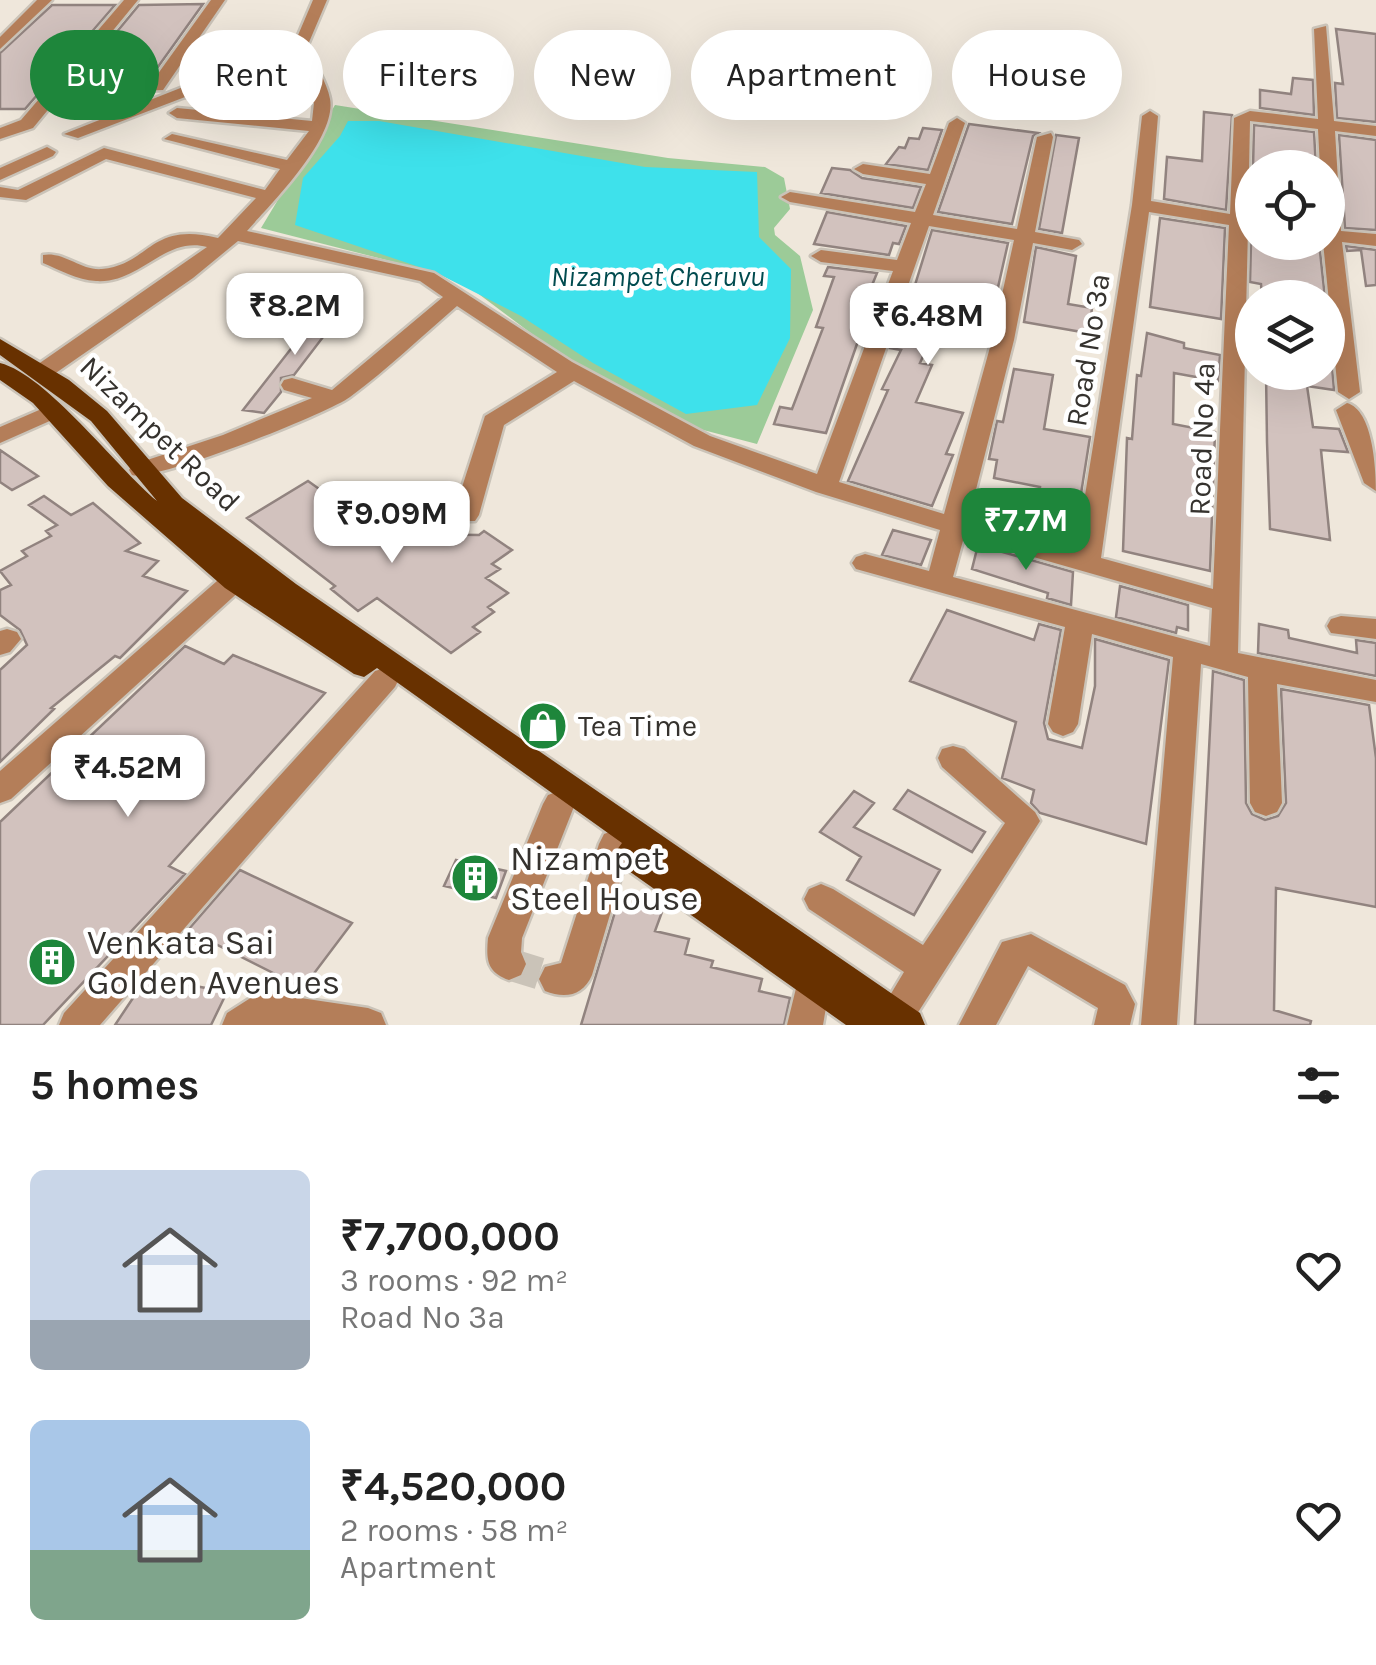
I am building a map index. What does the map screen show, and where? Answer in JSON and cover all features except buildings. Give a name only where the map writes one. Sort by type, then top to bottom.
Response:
[{"type":"main road","name":"Nizampet Road","points":[[0,345],[99,416],[173,504],[287,592],[812,984],[893,1022]]},
{"type":"main road","name":"Nizampet Road","points":[[0,370],[52,410],[117,480],[234,581],[384,680],[559,804],[606,830],[893,1022]]},
{"type":"main road","points":[[81,440],[109,430]]},
{"type":"street","points":[[0,46],[45,0]]},
{"type":"street","points":[[105,30],[130,0]]},
{"type":"street","points":[[159,84],[218,0]]},
{"type":"street","points":[[308,30],[320,0]]},
{"type":"street","points":[[1321,29],[1328,150]]},
{"type":"street","points":[[72,134],[179,94]]},
{"type":"street","points":[[177,112],[320,128]]},
{"type":"street","name":"Road No 3a","points":[[1087,564],[1141,205],[1150,116]]},
{"type":"street","name":"Road No 4a","points":[[1243,150],[1242,118],[1328,126]]},
{"type":"street","points":[[0,134],[30,120]]},
{"type":"street","points":[[42,372],[186,274],[228,239],[268,196],[320,128],[321,120]]},
{"type":"street","points":[[825,486],[957,124]]},
{"type":"street","points":[[1328,126],[1376,131]]},
{"type":"street","points":[[939,581],[956,526],[1045,137]]},
{"type":"street","points":[[172,139],[290,166]]},
{"type":"street","points":[[0,156],[40,146],[0,175]]},
{"type":"street","points":[[7,194],[23,195],[104,153],[268,196]]},
{"type":"street","points":[[863,169],[937,180]]},
{"type":"street","points":[[790,197],[1072,244]]},
{"type":"street","points":[[1141,205],[1235,220]]},
{"type":"street","points":[[50,259],[87,274],[107,275],[178,238],[193,236],[228,239],[427,277],[573,372],[702,441],[825,486],[1226,602]]},
{"type":"street","points":[[1345,237],[1376,240]]},
{"type":"street","points":[[820,256],[905,267]]},
{"type":"street","name":"Road No 4a","points":[[1224,658],[1244,260]]},
{"type":"street","points":[[1333,260],[1348,401],[1376,483]]},
{"type":"street","points":[[142,470],[333,398],[452,300]]},
{"type":"street","points":[[466,515],[493,421],[573,372]]},
{"type":"street","points":[[292,385],[333,398]]},
{"type":"street","points":[[0,436],[52,410]]},
{"type":"street","points":[[865,563],[1262,670],[1376,691]]},
{"type":"street","points":[[0,790],[234,581]]},
{"type":"street","points":[[1064,724],[1080,622]]},
{"type":"street","points":[[1340,626],[1376,629]]},
{"type":"street","points":[[1159,1025],[1188,648]]},
{"type":"street","points":[[1262,670],[1266,803]]},
{"type":"street","points":[[77,1025],[384,680]]},
{"type":"street","points":[[893,1022],[1024,820],[954,758]]},
{"type":"street","points":[[509,964],[503,959],[505,938],[559,804]]},
{"type":"street","points":[[557,980],[570,980],[575,975],[606,830]]},
{"type":"street","points":[[821,899],[928,968]]},
{"type":"street","points":[[976,1025],[1014,953],[1020,950],[1031,950],[1112,997],[1116,1004],[1112,1025]]},
{"type":"street","points":[[805,1025],[812,984]]},
{"type":"street","points":[[240,1025],[260,1009],[368,1025]]},
{"type":"green space","name":"Nizampet Cheruvu","points":[[335,105],[343,106],[343,120],[429,120],[668,158],[765,167],[784,178],[790,209],[774,228],[775,235],[800,256],[813,310],[757,444],[684,425],[576,367],[476,292],[437,273],[261,228]]},
{"type":"water","name":"Nizampet Cheruvu","points":[[348,121],[379,121],[645,167],[757,172],[759,237],[791,269],[790,338],[757,405],[686,414],[593,363],[521,316],[437,273],[295,225],[303,178],[340,136]]},
{"type":"tunnel","points":[[509,964],[557,979]]},
{"type":"place","name":"Tea Time","points":[[543,726]]},
{"type":"place","name":"Nizampet Steel House","points":[[475,878]]},
{"type":"place","name":"Venkata Sai Golden Avenues","points":[[52,962]]}]
